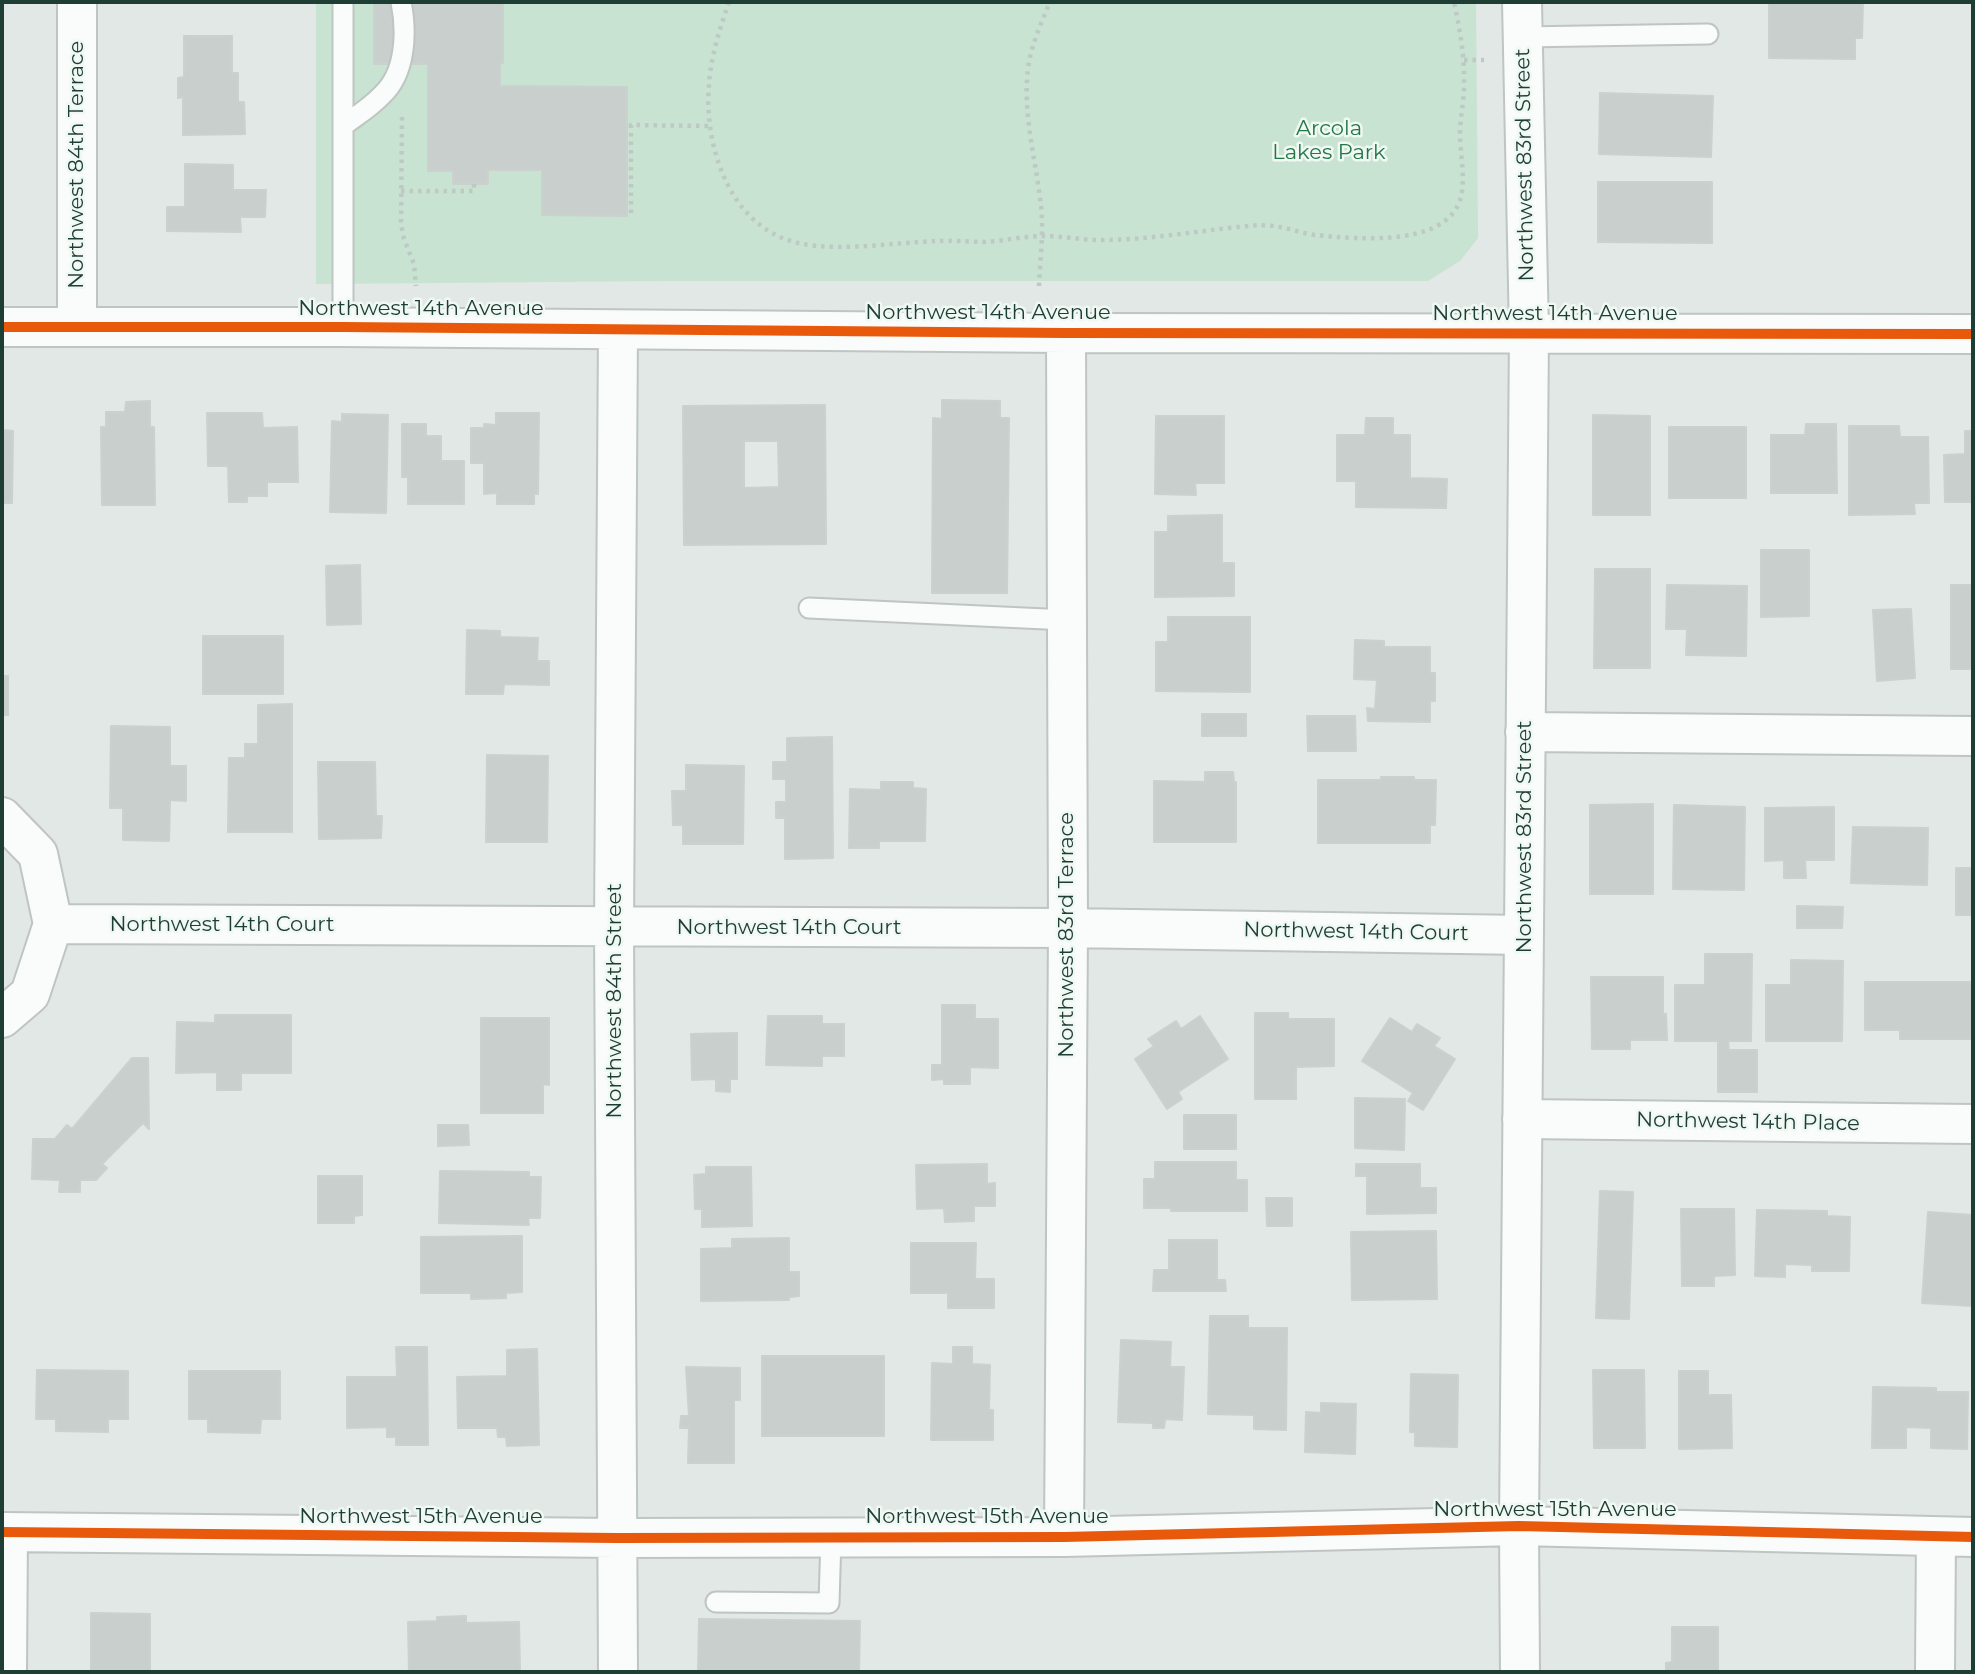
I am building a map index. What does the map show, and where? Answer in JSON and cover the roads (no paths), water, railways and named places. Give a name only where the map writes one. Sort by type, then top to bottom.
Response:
[{"type":"street","name":"Northwest 84th Terrace","points":[[76,327],[77,2]]},
{"type":"street","name":"Northwest 83rd Street","points":[[1520,1672],[1529,333],[1522,20]]},
{"type":"street","name":"Northwest 14th Avenue","points":[[2,327],[1066,333],[1973,334]]},
{"type":"street","name":"Northwest 84th Street","points":[[618,330],[614,927],[618,1672]]},
{"type":"street","name":"Northwest 83rd Terrace","points":[[1063,1536],[1068,928],[1066,333]]},
{"type":"street","points":[[1525,732],[1973,736]]},
{"type":"street","points":[[2,817],[38,854],[53,924],[30,993],[2,1018]]},
{"type":"street","name":"Northwest 14th Court","points":[[53,924],[1068,928],[1524,935]]},
{"type":"street","name":"Northwest 14th Place","points":[[1522,1119],[1973,1124]]},
{"type":"street","name":"Northwest 15th Avenue","points":[[5,1532],[618,1538],[1063,1536],[1519,1526],[1973,1537]]},
{"type":"street","points":[[5,1532],[7,1672]]},
{"type":"street","points":[[1936,1537],[1936,1672]]},
{"type":"lane","points":[[343,2],[343,327]]},
{"type":"lane","points":[[343,126],[384,94],[396,77],[403,47],[401,2]]},
{"type":"lane","points":[[1522,20],[1708,34]]},
{"type":"lane","points":[[809,608],[1067,620]]},
{"type":"lane","points":[[716,1602],[829,1603],[831,1537]]},
{"type":"park label","name":"Arcola Lakes Park","points":[[1329,141]]}]
